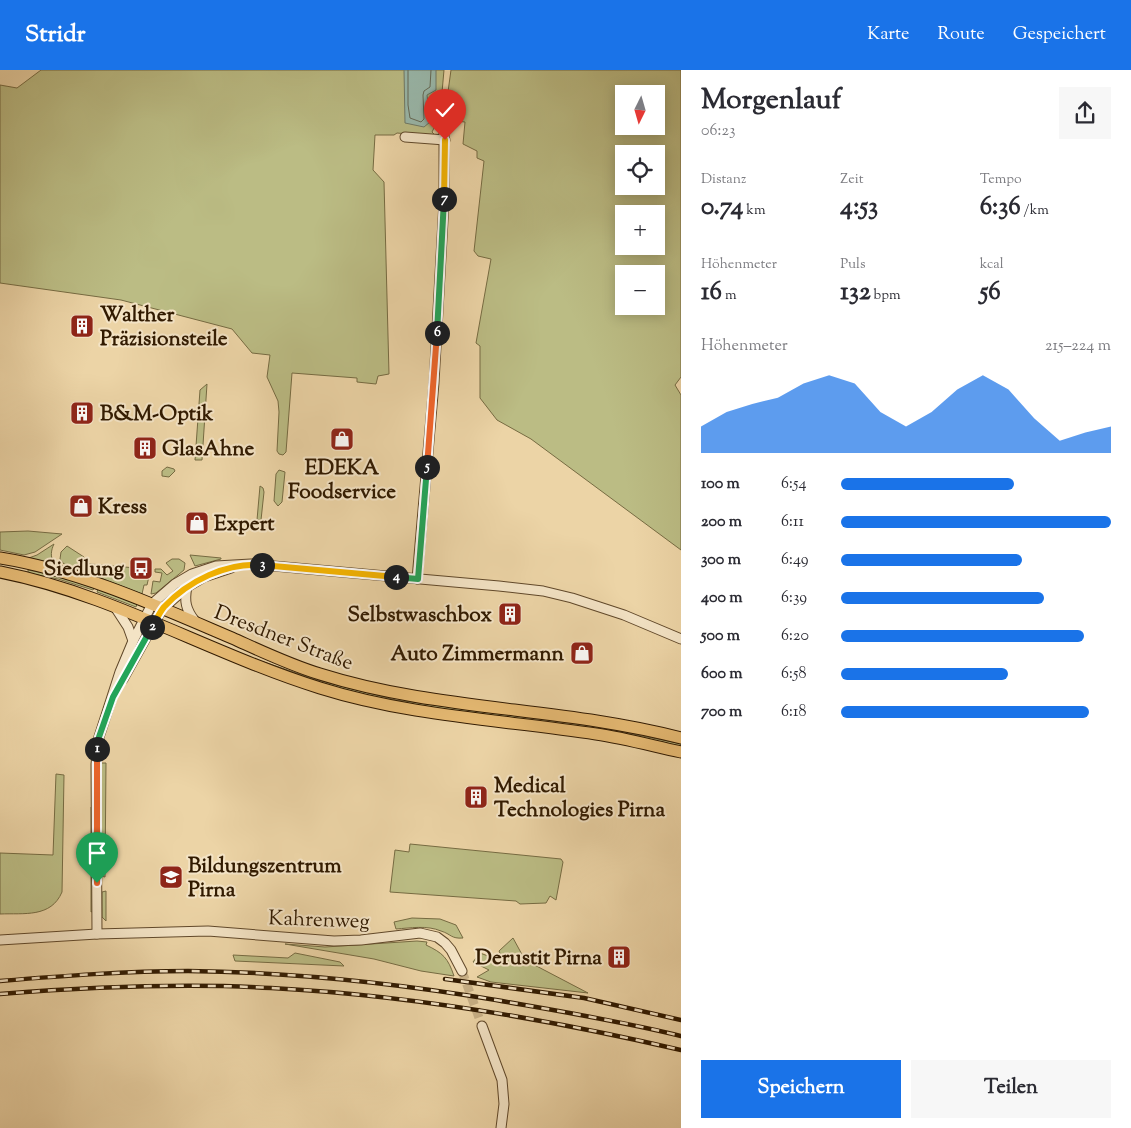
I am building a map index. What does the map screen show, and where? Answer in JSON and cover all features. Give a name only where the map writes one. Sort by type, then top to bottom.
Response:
[{"type":"main road","name":"Dresdner Straße","points":[[0,558],[72,575],[197,623],[303,668],[367,687],[437,700],[599,721],[681,738]]},
{"type":"main road","name":"Dresdner Straße","points":[[0,572],[35,579],[115,606],[244,662],[320,688],[407,709],[598,734],[681,752]]},
{"type":"street","points":[[405,138],[444,136],[444,202],[434,383],[418,579]]},
{"type":"street","points":[[157,607],[204,577],[251,564]]},
{"type":"street","points":[[113,697],[157,607],[175,584],[200,571],[216,566],[251,564],[526,589],[558,595],[624,615],[681,639]]},
{"type":"street","points":[[187,587],[185,597],[187,609],[197,623]]},
{"type":"street","points":[[115,606],[128,627],[133,641]]},
{"type":"street","points":[[97,934],[97,745],[120,672],[133,641],[149,622]]},
{"type":"street","name":"Kahrenweg","points":[[0,940],[97,934],[208,931],[334,941],[361,940],[420,933],[445,943],[462,971]]},
{"type":"street","points":[[482,1026],[502,1080],[504,1104],[501,1128]]},
{"type":"green space","points":[[41,70],[444,70],[440,115],[432,117],[435,126],[432,136],[397,133],[394,135],[375,135],[373,170],[384,182],[389,374],[378,376],[376,384],[357,382],[357,378],[292,373],[286,452],[283,455],[277,451],[278,401],[267,377],[270,355],[252,353],[232,329],[121,300],[0,283],[0,85],[17,88]]},
{"type":"green space","points":[[451,70],[681,70],[681,377],[675,385],[681,395],[681,550],[531,439],[497,420],[480,398],[480,346],[476,343],[491,259],[478,256],[474,251],[484,161],[477,158],[477,151],[463,144],[465,122],[447,120],[447,99]]},
{"type":"green space","points":[[207,384],[202,460],[195,460],[200,390]]},
{"type":"green space","points":[[167,467],[175,471],[169,477],[162,476],[162,471]]},
{"type":"green space","points":[[279,470],[285,472],[282,502],[278,506],[274,501],[276,474]]},
{"type":"green space","points":[[260,486],[264,492],[261,520],[257,520]]},
{"type":"green space","points":[[28,531],[62,534],[35,552],[24,555],[0,550],[0,532]]},
{"type":"green space","points":[[54,544],[51,554],[53,564],[26,559],[37,555]]},
{"type":"green space","points":[[67,546],[84,557],[85,561],[90,564],[136,568],[136,570],[142,571],[143,568],[149,569],[147,585],[144,585],[142,594],[64,564],[60,559],[61,552]]},
{"type":"green space","points":[[190,555],[221,558],[221,559],[195,566]]},
{"type":"green space","points":[[172,559],[179,559],[185,563],[184,570],[156,593],[151,594],[153,581],[160,582],[162,573],[155,572],[155,569],[161,569],[167,575],[173,571],[166,563]]},
{"type":"green space","points":[[28,570],[59,576],[94,588],[93,590],[58,579],[28,573]]},
{"type":"green space","points":[[98,589],[137,604],[136,607],[97,592]]},
{"type":"green space","points":[[264,662],[317,680],[396,700],[598,727],[677,743],[681,744],[681,747],[609,732],[465,713],[393,701],[311,680],[262,664]]},
{"type":"green space","points":[[101,763],[106,763],[105,877],[101,876]]},
{"type":"green space","points":[[56,774],[64,775],[62,892],[51,906],[44,910],[0,914],[0,853],[53,855]]},
{"type":"green space","points":[[91,807],[93,911],[91,912]]},
{"type":"green space","points":[[410,844],[561,859],[563,862],[556,900],[550,896],[546,903],[520,904],[516,901],[390,892],[395,850],[409,852]]},
{"type":"green space","points":[[106,891],[106,921],[102,917],[102,892]]},
{"type":"green space","points":[[412,918],[440,919],[456,925],[463,938],[453,937],[430,928],[396,929],[394,922]]},
{"type":"green space","points":[[513,938],[525,960],[588,993],[491,982],[477,977],[489,970],[473,962],[480,953],[504,962],[499,951]]},
{"type":"green space","points":[[427,942],[426,945],[444,957],[454,976],[421,971],[374,959],[285,944],[325,947]]},
{"type":"green space","points":[[295,953],[340,962],[344,966],[235,961],[233,955],[288,958]]},
{"type":"water","points":[[404,70],[436,70],[436,90],[427,95],[430,122],[424,127],[405,123]]},
{"type":"tunnel","points":[[462,971],[482,1026]]},
{"type":"railway","points":[[0,981],[165,971],[304,976],[381,984],[496,1000],[589,1016],[681,1036]]},
{"type":"railway","points":[[445,979],[584,998],[681,1020]]},
{"type":"railway","points":[[0,994],[68,989],[169,986],[323,991],[478,1010],[580,1028],[681,1050]]},
{"type":"place","name":"Walther Präzisionsteile","points":[[82,326]]},
{"type":"place","name":"B&M-Optik","points":[[82,413]]},
{"type":"place","name":"EDEKA Foodservice","points":[[342,439]]},
{"type":"place","name":"GlasAhne","points":[[145,448]]},
{"type":"place","name":"Kress","points":[[81,506]]},
{"type":"place","name":"Expert","points":[[197,523]]},
{"type":"place","name":"Siedlung","points":[[141,568]]},
{"type":"place","name":"Selbstwaschbox","points":[[510,614]]},
{"type":"place","name":"Auto Zimmermann","points":[[582,653]]},
{"type":"place","name":"Medical Technologies Pirna","points":[[476,797]]},
{"type":"place","name":"Bildungszentrum Pirna","points":[[171,877]]},
{"type":"place","name":"Derustit Pirna","points":[[619,957]]},
{"type":"route","points":[[97,883],[96,764],[99,737],[113,697],[162,609],[172,599],[204,577],[251,564],[418,579],[434,383],[444,202],[445,140]]}]
